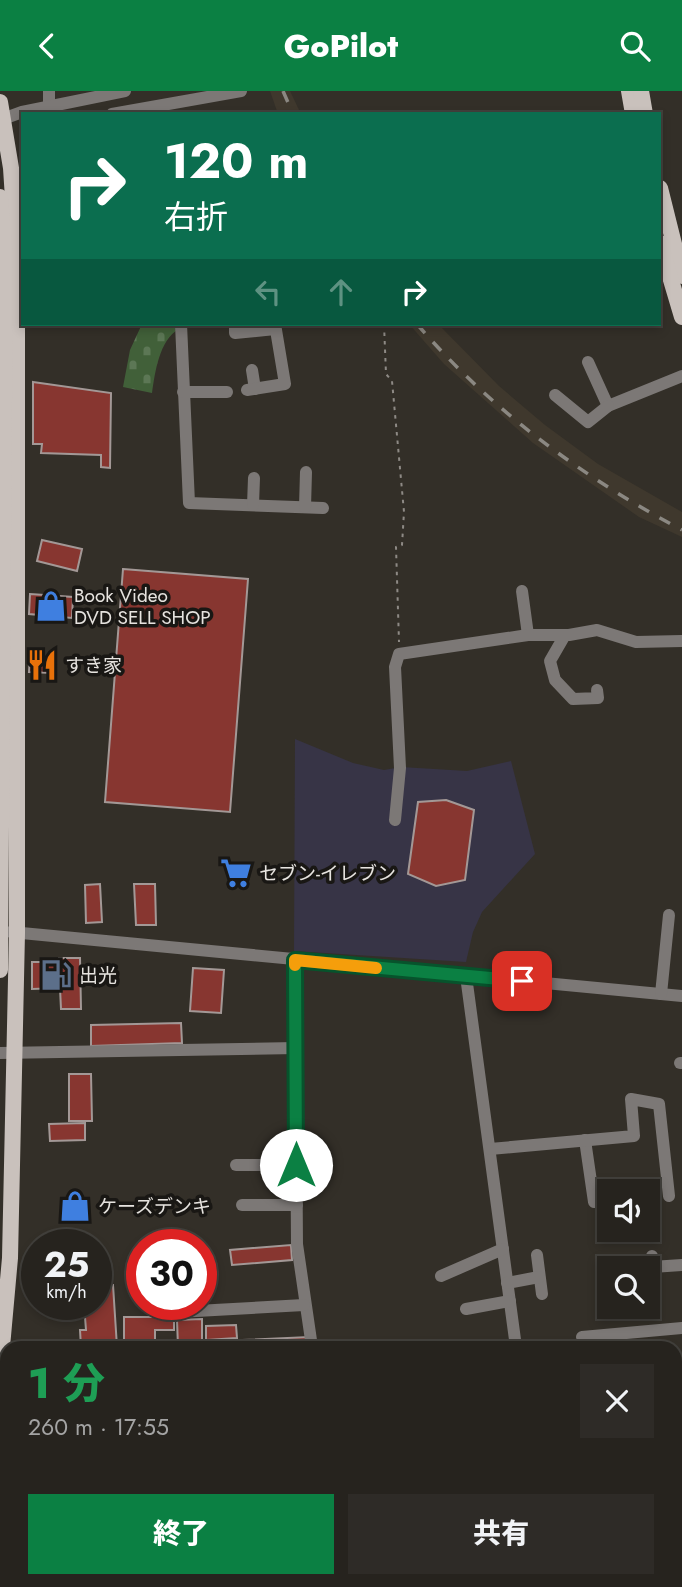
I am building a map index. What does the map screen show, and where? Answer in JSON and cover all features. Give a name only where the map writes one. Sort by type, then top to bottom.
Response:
[{"type":"main road","points":[[629,91],[633,112]]},
{"type":"main road","points":[[641,91],[645,112]]},
{"type":"main road","points":[[0,102],[14,204],[15,259],[4,370],[7,1053],[1,1341]]},
{"type":"main road","points":[[661,196],[668,251],[682,317]]},
{"type":"main road","points":[[0,197],[15,259]]},
{"type":"main road","points":[[668,251],[682,276]]},
{"type":"main road","points":[[0,970],[6,932]]},
{"type":"street","points":[[49,91],[48,110],[125,91]]},
{"type":"street","points":[[123,112],[241,91]]},
{"type":"street","points":[[2,119],[21,115]]},
{"type":"street","points":[[181,326],[189,503],[323,508]]},
{"type":"street","points":[[234,326],[235,333],[275,326],[285,384],[251,389],[252,370]]},
{"type":"street","points":[[588,362],[608,406]]},
{"type":"street","points":[[555,395],[588,422],[608,406],[682,376]]},
{"type":"street","points":[[183,392],[227,392]]},
{"type":"street","points":[[306,472],[306,507]]},
{"type":"street","points":[[253,505],[254,478]]},
{"type":"street","points":[[522,591],[528,635]]},
{"type":"street","points":[[395,820],[400,768],[394,667],[399,654],[528,635],[565,635],[597,630],[636,642],[682,641]]},
{"type":"street","points":[[565,635],[550,661],[555,680],[573,699],[598,698],[597,690]]},
{"type":"street","points":[[661,994],[669,915]]},
{"type":"street","points":[[6,932],[682,996]]},
{"type":"street","points":[[295,960],[297,1244],[304,1305],[310,1321],[312,1341]]},
{"type":"street","points":[[466,976],[515,1341]]},
{"type":"street","points":[[7,1053],[296,1048]]},
{"type":"street","points":[[490,1149],[634,1136],[631,1099],[659,1104],[669,1196]]},
{"type":"street","points":[[585,1140],[594,1202]]},
{"type":"street","points":[[236,1165],[296,1165]]},
{"type":"street","points":[[242,1206],[297,1205]]},
{"type":"street","points":[[442,1276],[503,1249]]},
{"type":"street","points":[[537,1255],[542,1294]]},
{"type":"street","points":[[660,1266],[682,1265]]},
{"type":"street","points":[[507,1283],[539,1277]]},
{"type":"street","points":[[466,1309],[510,1301]]},
{"type":"street","points":[[217,1310],[304,1305]]},
{"type":"street","points":[[582,1337],[682,1328]]},
{"type":"path","points":[[384,326],[386,374],[392,381],[404,512],[402,545],[396,547],[399,654]]},
{"type":"shaded area","points":[[270,91],[290,91],[300,112],[277,112]]},
{"type":"shaded area","points":[[411,326],[440,326],[499,386],[545,425],[598,464],[682,512],[682,537],[639,517],[533,443],[444,364]]},
{"type":"shaded area","points":[[295,739],[353,763],[384,770],[401,767],[467,771],[511,761],[535,854],[482,912],[473,932],[466,962],[294,951]]},
{"type":"green space","points":[[141,326],[178,326],[179,329],[162,349],[152,393],[123,387],[130,350]]},
{"type":"building","points":[[33,382],[111,393],[110,468],[101,467],[101,455],[41,453],[42,444],[33,444]]},
{"type":"building","points":[[42,540],[82,549],[77,571],[37,561]]},
{"type":"building","points":[[123,569],[248,579],[230,812],[105,802]]},
{"type":"building","name":"Book Video DVD SELL SHOP","points":[[30,594],[73,597],[72,618],[29,614]]},
{"type":"building","name":"すき家","points":[[30,656],[54,658],[53,673],[29,672]]},
{"type":"building","points":[[446,800],[474,810],[465,880],[436,886],[408,874],[418,802]]},
{"type":"building","points":[[100,884],[102,922],[86,923],[85,885]]},
{"type":"building","points":[[134,884],[155,884],[156,925],[136,925]]},
{"type":"building","name":"出光","points":[[59,958],[80,958],[81,1009],[61,1009],[60,988],[32,989],[32,962],[59,962]]},
{"type":"building","points":[[193,968],[224,970],[221,1013],[190,1011]]},
{"type":"building","points":[[181,1023],[182,1043],[91,1046],[91,1025]]},
{"type":"building","points":[[69,1074],[91,1074],[92,1121],[69,1121]]},
{"type":"building","points":[[85,1123],[85,1140],[50,1141],[49,1124]]},
{"type":"building","points":[[291,1245],[292,1260],[232,1265],[230,1250]]},
{"type":"building","points":[[113,1285],[117,1341],[81,1341],[80,1330],[86,1330],[85,1320],[112,1320]]},
{"type":"building","points":[[124,1317],[126,1320],[174,1320],[174,1330],[155,1330],[155,1341],[124,1341]]},
{"type":"building","points":[[177,1320],[202,1320],[202,1341],[178,1341]]},
{"type":"building","points":[[236,1325],[237,1338],[206,1340],[206,1326]]},
{"type":"building","points":[[309,1337],[309,1341],[243,1341]]},
{"type":"railway","points":[[283,91],[292,112]]},
{"type":"railway","points":[[419,326],[476,385],[540,439],[609,488],[682,530]]},
{"type":"slow traffic","points":[[295,965],[295,960],[376,968]]},
{"type":"place","name":"Book Video DVD SELL SHOP","points":[[51,606]]},
{"type":"place","name":"すき家","points":[[42,665]]},
{"type":"place","name":"セブン-イレブン","points":[[236,873]]},
{"type":"place","name":"出光","points":[[56,975]]},
{"type":"place","name":"ケーズデンキ","points":[[75,1206]]},
{"type":"route","points":[[296,1165],[295,960],[522,981]]}]
